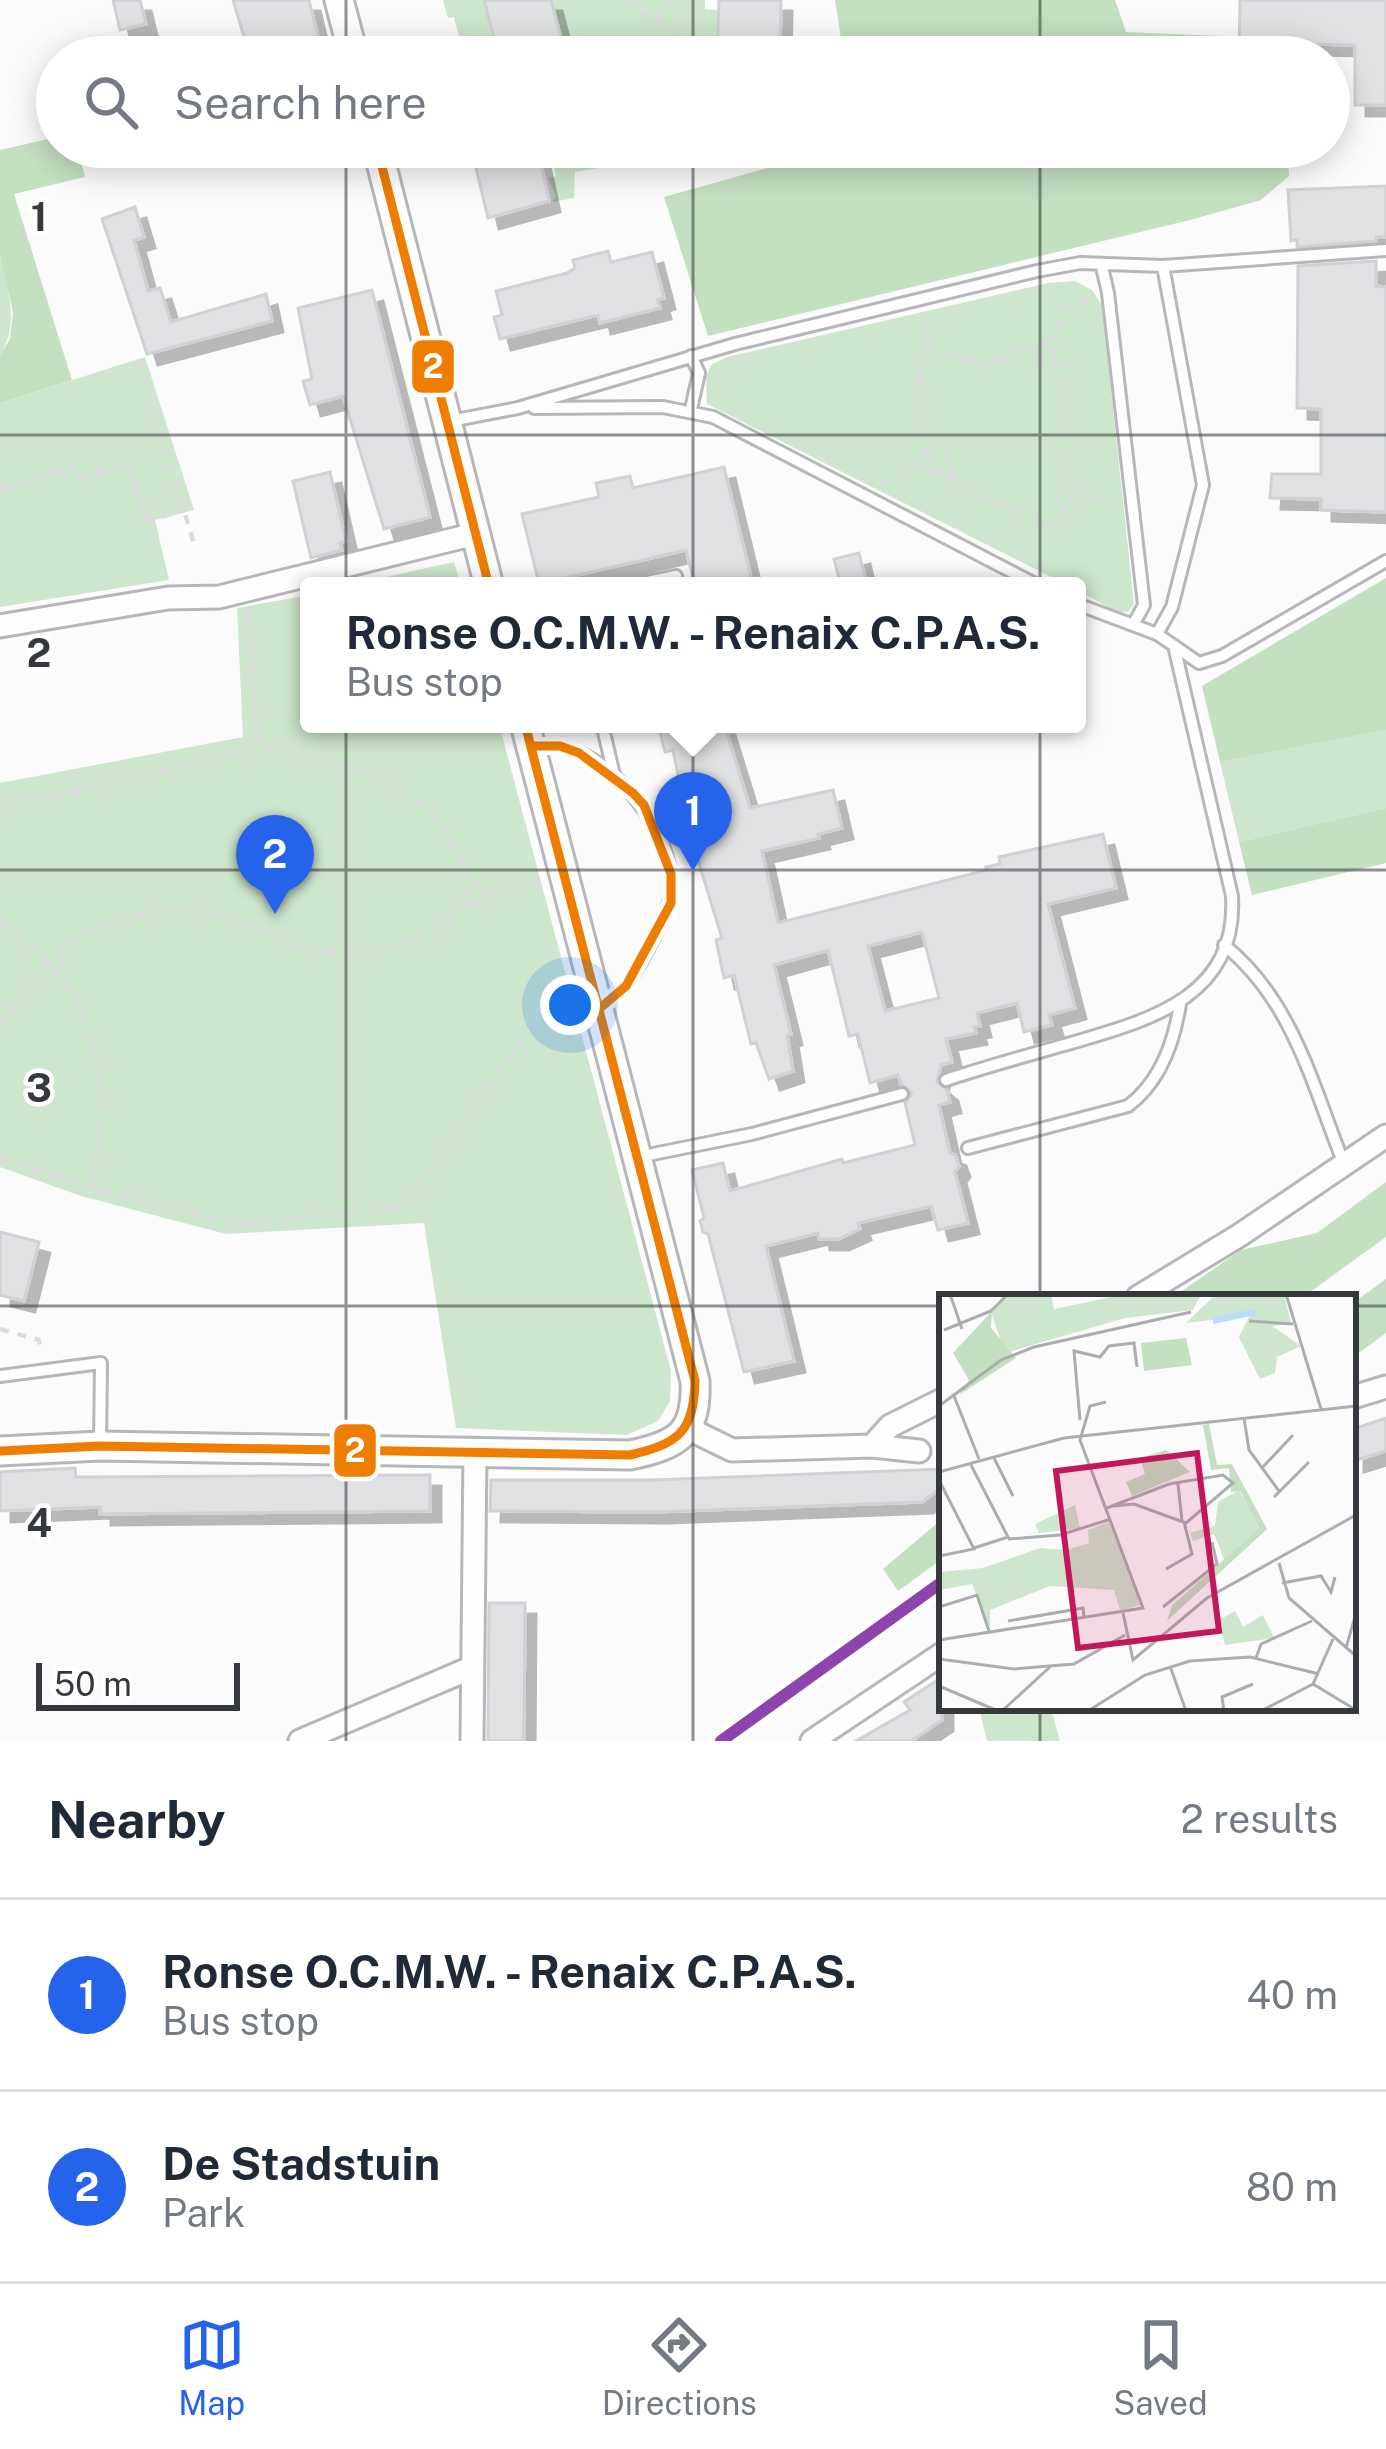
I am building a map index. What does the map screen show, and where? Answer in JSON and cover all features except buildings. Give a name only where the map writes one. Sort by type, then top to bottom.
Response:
[{"type":"street","points":[[339,0],[348,36]]},
{"type":"street","points":[[382,168],[487,577]]},
{"type":"street","points":[[306,577],[475,534]]},
{"type":"street","points":[[0,626],[168,598],[219,597],[300,579]]},
{"type":"street","points":[[0,1451],[100,1446],[630,1455],[682,1436],[695,1414],[695,1381],[528,735]]},
{"type":"street","points":[[1143,1294],[1386,1136]]},
{"type":"street","points":[[1356,1396],[1386,1387]]},
{"type":"street","points":[[872,1446],[890,1426],[939,1402]]},
{"type":"street","points":[[687,1428],[732,1450],[872,1446],[919,1451]]},
{"type":"street","points":[[472,1741],[475,1453]]},
{"type":"street","points":[[812,1741],[939,1656]]},
{"type":"street","points":[[300,1741],[471,1668]]},
{"type":"lane","points":[[448,421],[518,408],[691,356],[1036,271],[1080,263],[1163,266],[1386,250]]},
{"type":"lane","points":[[1157,634],[1172,607],[1204,485],[1163,266]]},
{"type":"lane","points":[[1102,267],[1144,605],[1128,624]]},
{"type":"lane","points":[[691,356],[699,373],[691,410]]},
{"type":"lane","points":[[518,408],[691,410],[713,417],[1022,577]]},
{"type":"lane","points":[[1086,608],[1157,634],[1198,663],[1222,656],[1386,562]]},
{"type":"lane","points":[[671,577],[676,576]]},
{"type":"lane","points":[[946,1080],[1148,1021],[1180,1004],[1213,972],[1234,923],[1232,896],[1175,650]]},
{"type":"lane","points":[[604,733],[615,779]]},
{"type":"lane","points":[[528,735],[579,753],[644,805],[673,889],[626,986],[598,1009]]},
{"type":"lane","points":[[1224,945],[1240,958],[1291,1027],[1345,1164]]},
{"type":"lane","points":[[968,1148],[1128,1106],[1147,1092],[1166,1055],[1180,1004]]},
{"type":"lane","points":[[638,1157],[752,1134],[902,1094]]},
{"type":"lane","points":[[0,1376],[100,1363],[100,1446]]},
{"type":"path","points":[[629,0],[629,5],[682,36]]},
{"type":"path","points":[[657,22],[669,0]]},
{"type":"path","points":[[1050,344],[1068,305],[1108,293]]},
{"type":"path","points":[[919,300],[928,345],[920,365],[926,458]]},
{"type":"path","points":[[1036,352],[1050,344]]},
{"type":"path","points":[[928,345],[981,365],[995,363],[1025,345],[1046,365],[1056,359],[1050,344]]},
{"type":"path","points":[[1056,359],[1068,368],[1061,473],[1098,501],[1133,512]]},
{"type":"path","points":[[139,360],[194,544]]},
{"type":"path","points":[[870,498],[881,483],[926,458],[946,455],[952,477],[962,488],[1052,525],[1079,489]]},
{"type":"path","points":[[0,490],[74,466],[80,479],[128,463],[149,520],[185,510]]},
{"type":"path","points":[[916,465],[952,477]]},
{"type":"path","points":[[247,592],[260,749]]},
{"type":"path","points":[[0,800],[62,795],[208,757],[260,749],[319,757],[395,785],[432,811],[470,884],[464,897],[468,903],[480,905],[487,896],[562,875]]},
{"type":"path","points":[[470,884],[478,883],[487,896]]},
{"type":"path","points":[[0,1025],[17,995],[48,960],[88,933],[146,913],[206,913],[315,950],[346,951],[378,949],[421,936],[452,920],[468,903]]},
{"type":"path","points":[[0,922],[48,960],[80,1009],[101,1081],[101,1124],[90,1188]]},
{"type":"path","points":[[0,1158],[90,1188],[239,1224],[401,1207],[565,982],[588,976]]},
{"type":"path","points":[[0,1329],[39,1340],[44,1370]]},
{"type":"green space","points":[[443,0],[484,0],[493,36],[459,36],[454,17],[448,18]]},
{"type":"green space","points":[[551,0],[705,0],[705,9],[718,10],[717,36],[560,36]]},
{"type":"green space","points":[[835,0],[1115,0],[1126,32],[1220,36],[841,36]]},
{"type":"green space","points":[[36,142],[36,168],[83,168],[85,177],[14,194],[72,380],[0,403],[0,355],[10,339],[13,312],[0,256],[0,150]]},
{"type":"green space","points":[[554,168],[599,168],[575,172],[574,198],[552,202],[556,196],[548,178],[556,176]]},
{"type":"green space","points":[[767,168],[1288,168],[1289,176],[1261,200],[1190,220],[708,336],[664,197]]},
{"type":"green space","points":[[0,256],[11,319],[0,355]]},
{"type":"green space","points":[[1075,281],[1092,290],[1102,305],[1134,604],[1128,612],[1115,611],[1086,595],[1086,577],[1051,577],[707,404],[706,377],[711,365],[727,357],[1048,283]]},
{"type":"green space","points":[[145,357],[194,510],[155,520],[169,580],[0,607],[0,403]]},
{"type":"green space","points":[[454,562],[458,577],[386,577]]},
{"type":"green space","points":[[1386,578],[1386,730],[1220,762],[1202,686]]},
{"type":"green space","points":[[300,597],[300,733],[501,733],[671,1371],[670,1401],[658,1421],[627,1435],[456,1428],[424,1223],[226,1234],[81,1196],[0,1167],[0,783],[243,737],[237,608]]},
{"type":"green space","points":[[1386,730],[1386,808],[1239,842],[1220,762]]},
{"type":"green space","points":[[1386,808],[1386,863],[1252,895],[1239,842]]},
{"type":"green space","points":[[1386,1182],[1386,1237],[1307,1294],[1177,1294],[1241,1250],[1317,1233]]},
{"type":"green space","points":[[1386,1279],[1386,1333],[1356,1355],[1356,1301]]},
{"type":"green space","points":[[939,1522],[939,1561],[898,1591],[883,1569]]},
{"type":"green space","points":[[980,1711],[1052,1711],[1060,1741],[987,1741]]},
{"type":"transit line","name":"2","points":[[382,168],[487,577]]},
{"type":"transit line","name":"2","points":[[0,1451],[100,1446],[630,1455],[660,1446],[687,1424],[695,1381],[527,733]]},
{"type":"transit line","name":"2","points":[[531,746],[560,746],[579,753],[633,793],[644,805],[671,874],[671,903],[626,986],[599,1009]]},
{"type":"transit line","points":[[721,1741],[939,1584]]},
{"type":"place","name":"Ronse O.C.M.W. - Renaix C.P.A.S.","points":[[693,871]]},
{"type":"place","name":"De Stadstuin","points":[[275,914]]}]
